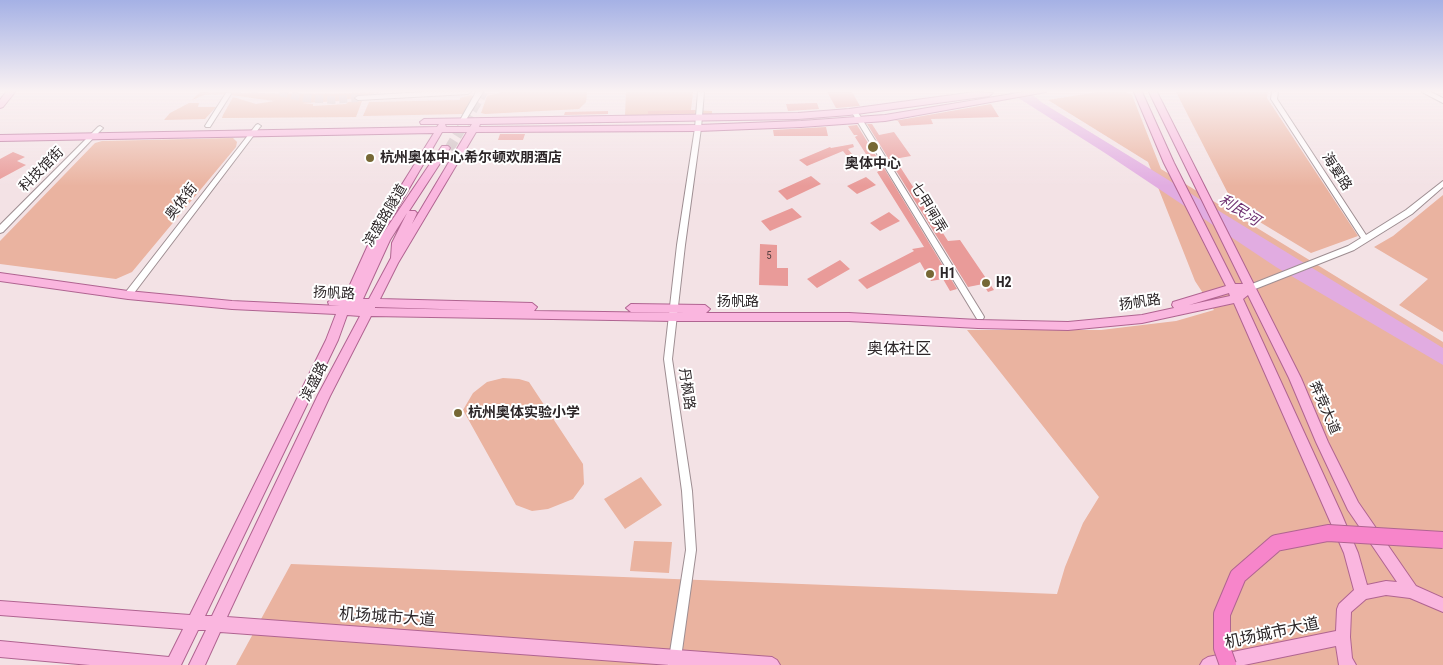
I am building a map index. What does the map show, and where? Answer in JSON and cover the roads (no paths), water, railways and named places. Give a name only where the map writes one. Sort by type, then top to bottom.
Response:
[{"type":"highway","points":[[1228,665],[1222,648],[1222,614],[1238,576],[1276,544],[1328,533],[1443,540]]},
{"type":"main road","points":[[442,126],[457,123]]},
{"type":"main road","points":[[466,123],[476,126],[559,123]]},
{"type":"main road","points":[[0,132],[442,126],[698,128],[799,123]]},
{"type":"main road","points":[[1152,123],[1169,163],[1200,221],[1234,293],[1334,513],[1351,553],[1362,593]]},
{"type":"main road","name":"奔竞大道","points":[[1169,123],[1295,378],[1322,442],[1353,506],[1411,591]]},
{"type":"main road","points":[[0,138],[208,126],[256,129]]},
{"type":"main road","name":"滨盛路","points":[[172,665],[349,305],[353,287],[383,223],[442,126]]},
{"type":"main road","name":"滨盛路","points":[[197,665],[219,623],[324,395],[394,263],[476,126]]},
{"type":"main road","name":"滨盛路隧道","points":[[349,305],[385,239],[447,149],[405,224],[397,243],[394,263]]},
{"type":"main road","points":[[0,271],[131,291]]},
{"type":"main road","name":"扬帆路","points":[[0,277],[131,291],[232,305],[349,305],[849,317],[978,324],[1068,326],[1142,320],[1206,306],[1250,288]]},
{"type":"main road","points":[[674,313],[868,312],[980,318],[1082,319],[1159,310],[1234,293]]},
{"type":"main road","points":[[1348,665],[1345,661],[1342,638],[1344,609],[1362,593],[1386,588],[1411,591],[1443,604]]},
{"type":"main road","name":"机场城市大道","points":[[0,608],[219,623],[674,661],[772,665]]},
{"type":"main road","name":"机场城市大道","points":[[1208,665],[1342,638]]},
{"type":"main road","points":[[0,649],[172,665]]},
{"type":"street","name":"丹枫路","points":[[674,661],[691,550],[686,491],[668,358],[681,245],[698,123]]},
{"type":"street","name":"七甲闸弄","points":[[862,123],[980,318]]},
{"type":"street","name":"海宴路","points":[[1290,123],[1365,239]]},
{"type":"street","name":"奥体街","points":[[131,291],[256,129]]},
{"type":"street","name":"科技馆街","points":[[0,230],[97,131]]},
{"type":"street","name":"扬帆路","points":[[1250,288],[1351,248],[1409,212],[1443,183]]},
{"type":"tunnel","points":[[449,149],[464,123]]},
{"type":"place","name":"奥体中心","points":[[873,147]]},
{"type":"place","name":"杭州奥体中心希尔顿欢朋酒店","points":[[370,158]]},
{"type":"place","name":"H1","points":[[930,274]]},
{"type":"place","name":"H2","points":[[986,283]]},
{"type":"place","name":"杭州奥体实验小学","points":[[458,413]]},
{"type":"district","name":"奥体社区","points":[[899,350]]},
{"type":"water label","name":"利民河","points":[[1239,211]]}]
